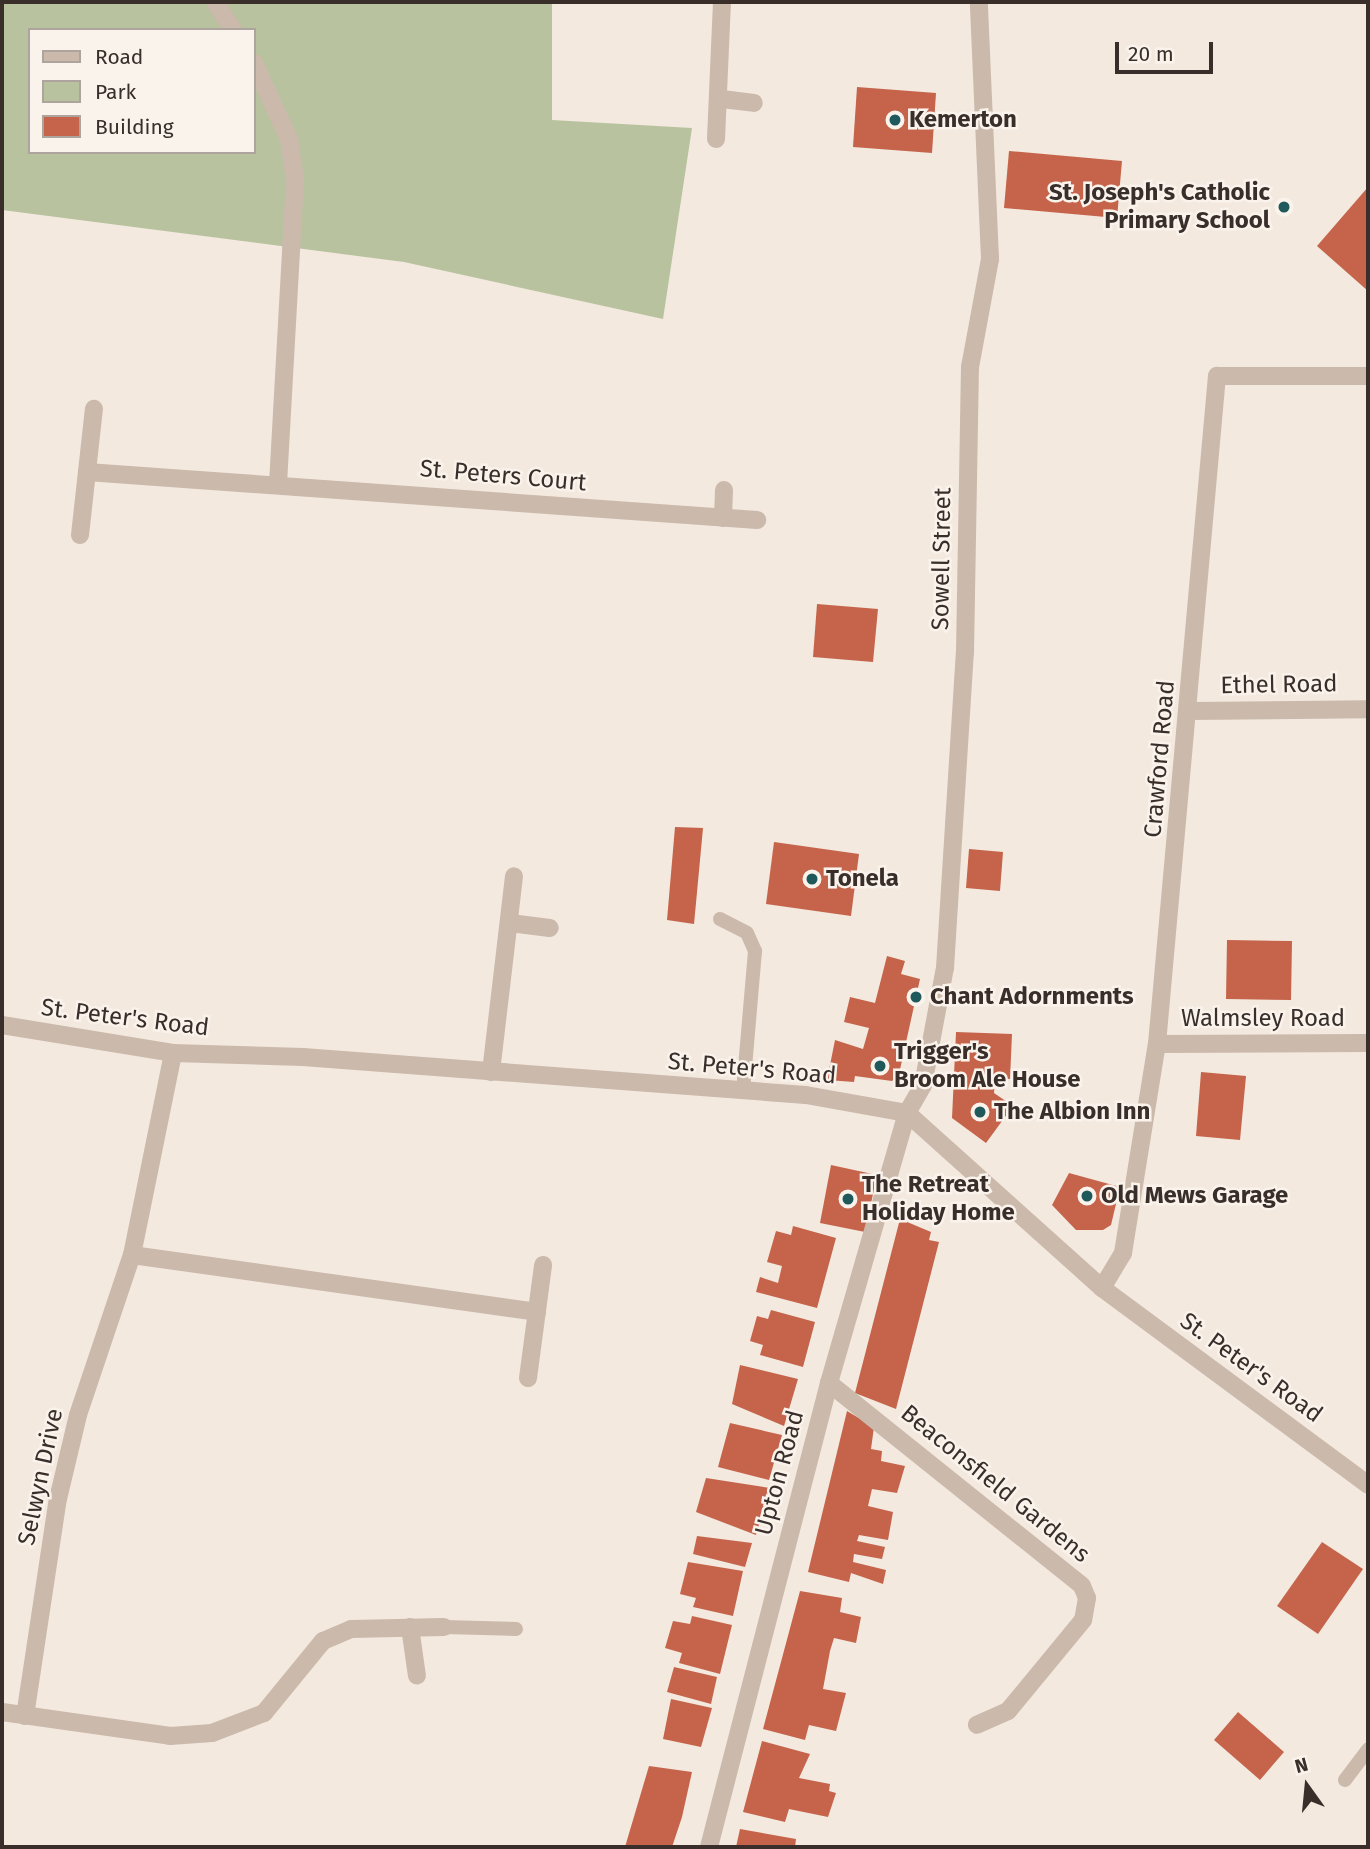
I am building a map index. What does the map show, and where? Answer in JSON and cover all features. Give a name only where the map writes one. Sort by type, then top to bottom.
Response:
[{"type":"street","points":[[215,2],[232,28]]},
{"type":"street","points":[[716,139],[722,99],[722,2]]},
{"type":"street","name":"Sowell Street","points":[[907,1113],[923,1085],[945,968],[965,652],[970,367],[990,259],[979,2]]},
{"type":"street","points":[[256,67],[289,139],[295,180],[278,483]]},
{"type":"street","points":[[722,99],[754,103]]},
{"type":"street","name":"Crawford Road","points":[[1102,1288],[1123,1253],[1157,1044],[1190,711],[1217,376],[1368,376]]},
{"type":"street","points":[[80,535],[94,409]]},
{"type":"street","name":"St. Peters Court","points":[[87,472],[278,483],[757,520]]},
{"type":"street","points":[[723,518],[724,490]]},
{"type":"street","name":"Ethel Road","points":[[1190,711],[1368,709]]},
{"type":"street","points":[[491,1072],[514,876]]},
{"type":"street","points":[[510,923],[550,928]]},
{"type":"street","name":"St. Peter's Road","points":[[2,1026],[173,1053],[806,1095],[907,1113],[1102,1288],[1368,1485]]},
{"type":"street","name":"Walmsley Road","points":[[1157,1044],[1368,1043]]},
{"type":"street","name":"Selwyn Drive","points":[[25,1716],[58,1499],[78,1415],[132,1255],[173,1053]]},
{"type":"street","name":"Upton Road","points":[[709,1847],[829,1382],[907,1113]]},
{"type":"street","points":[[132,1255],[537,1312]]},
{"type":"street","points":[[528,1378],[543,1265]]},
{"type":"street","name":"Beaconsfield Gardens","points":[[829,1382],[1082,1586],[1087,1598],[1083,1620],[1007,1711],[977,1725]]},
{"type":"street","points":[[410,1627],[417,1676]]},
{"type":"street","points":[[2,1712],[170,1736],[212,1733],[264,1713],[323,1641],[351,1629],[444,1627]]},
{"type":"lane","points":[[720,919],[747,933],[755,951],[743,1091]]},
{"type":"lane","points":[[444,1627],[516,1629]]},
{"type":"lane","points":[[1345,1780],[1368,1749]]},
{"type":"green space","points":[[2,2],[552,2],[552,120],[692,128],[663,319],[404,262],[2,210]]},
{"type":"building","name":"Kemerton","points":[[857,87],[936,93],[932,153],[853,147]]},
{"type":"building","points":[[1009,151],[1122,161],[1117,218],[1004,208]]},
{"type":"building","points":[[1368,187],[1368,291],[1317,246]]},
{"type":"building","points":[[817,604],[878,609],[873,662],[813,657]]},
{"type":"building","points":[[675,827],[703,828],[694,924],[667,920]]},
{"type":"building","name":"Tonela","points":[[774,842],[859,854],[851,916],[766,904]]},
{"type":"building","points":[[969,849],[1003,852],[1000,891],[966,888]]},
{"type":"building","points":[[1227,940],[1292,941],[1291,1000],[1226,999]]},
{"type":"building","points":[[887,956],[905,961],[901,974],[920,979],[899,1074],[892,1081],[855,1076],[854,1082],[827,1080],[835,1040],[863,1049],[869,1028],[844,1022],[850,997],[875,1003]]},
{"type":"building","points":[[956,1032],[1012,1034],[1010,1079],[995,1078],[994,1093],[1013,1106],[986,1143],[952,1118]]},
{"type":"building","points":[[1201,1072],[1246,1076],[1240,1140],[1196,1136]]},
{"type":"building","name":"The Retreat Holiday Home","points":[[831,1165],[877,1175],[865,1232],[820,1223]]},
{"type":"building","name":"Old Mews Garage","points":[[1069,1173],[1120,1187],[1111,1225],[1103,1230],[1076,1230],[1052,1205]]},
{"type":"building","points":[[900,1219],[931,1232],[929,1240],[939,1242],[896,1409],[855,1393]]},
{"type":"building","points":[[793,1226],[836,1238],[817,1308],[756,1292],[760,1277],[778,1283],[782,1266],[767,1262],[776,1231],[791,1235]]},
{"type":"building","points":[[771,1310],[815,1322],[803,1367],[760,1355],[763,1345],[750,1341],[757,1316],[768,1319]]},
{"type":"building","points":[[740,1365],[798,1379],[784,1426],[732,1404]]},
{"type":"building","points":[[847,1411],[874,1427],[871,1449],[882,1451],[881,1461],[905,1466],[897,1493],[872,1489],[868,1506],[893,1512],[888,1540],[859,1535],[857,1541],[885,1547],[882,1559],[854,1554],[853,1562],[886,1570],[883,1584],[851,1573],[849,1582],[808,1572]]},
{"type":"building","points":[[730,1423],[782,1435],[769,1480],[718,1467]]},
{"type":"building","points":[[706,1478],[770,1488],[756,1535],[696,1512]]},
{"type":"building","points":[[697,1536],[752,1543],[745,1567],[693,1554]]},
{"type":"building","points":[[1322,1542],[1363,1569],[1318,1634],[1277,1606]]},
{"type":"building","points":[[688,1562],[743,1571],[733,1616],[693,1607],[696,1598],[680,1594]]},
{"type":"building","points":[[800,1591],[842,1598],[840,1612],[861,1617],[856,1643],[834,1638],[830,1651],[823,1689],[846,1693],[836,1731],[809,1725],[805,1740],[763,1729]]},
{"type":"building","points":[[692,1616],[732,1625],[720,1674],[679,1663],[682,1653],[665,1648],[673,1621],[690,1624]]},
{"type":"building","points":[[674,1667],[717,1677],[711,1704],[667,1692]]},
{"type":"building","points":[[671,1699],[712,1708],[701,1747],[663,1739]]},
{"type":"building","points":[[1238,1712],[1284,1752],[1260,1780],[1214,1740]]},
{"type":"building","points":[[762,1741],[810,1754],[799,1778],[830,1784],[829,1791],[836,1793],[828,1817],[789,1809],[785,1822],[743,1812]]},
{"type":"building","points":[[649,1766],[692,1772],[682,1817],[672,1847],[625,1847]]},
{"type":"building","points":[[740,1829],[796,1839],[795,1847],[736,1847]]},
{"type":"place","name":"Kemerton","points":[[895,120]]},
{"type":"place","name":"St. Joseph's Catholic Primary School","points":[[1284,207]]},
{"type":"place","name":"Tonela","points":[[812,879]]},
{"type":"place","name":"Chant Adornments","points":[[916,997]]},
{"type":"place","name":"Trigger's Broom Ale House","points":[[880,1066]]},
{"type":"place","name":"The Albion Inn","points":[[980,1112]]},
{"type":"place","name":"Old Mews Garage","points":[[1087,1196]]},
{"type":"place","name":"The Retreat Holiday Home","points":[[848,1199]]}]
